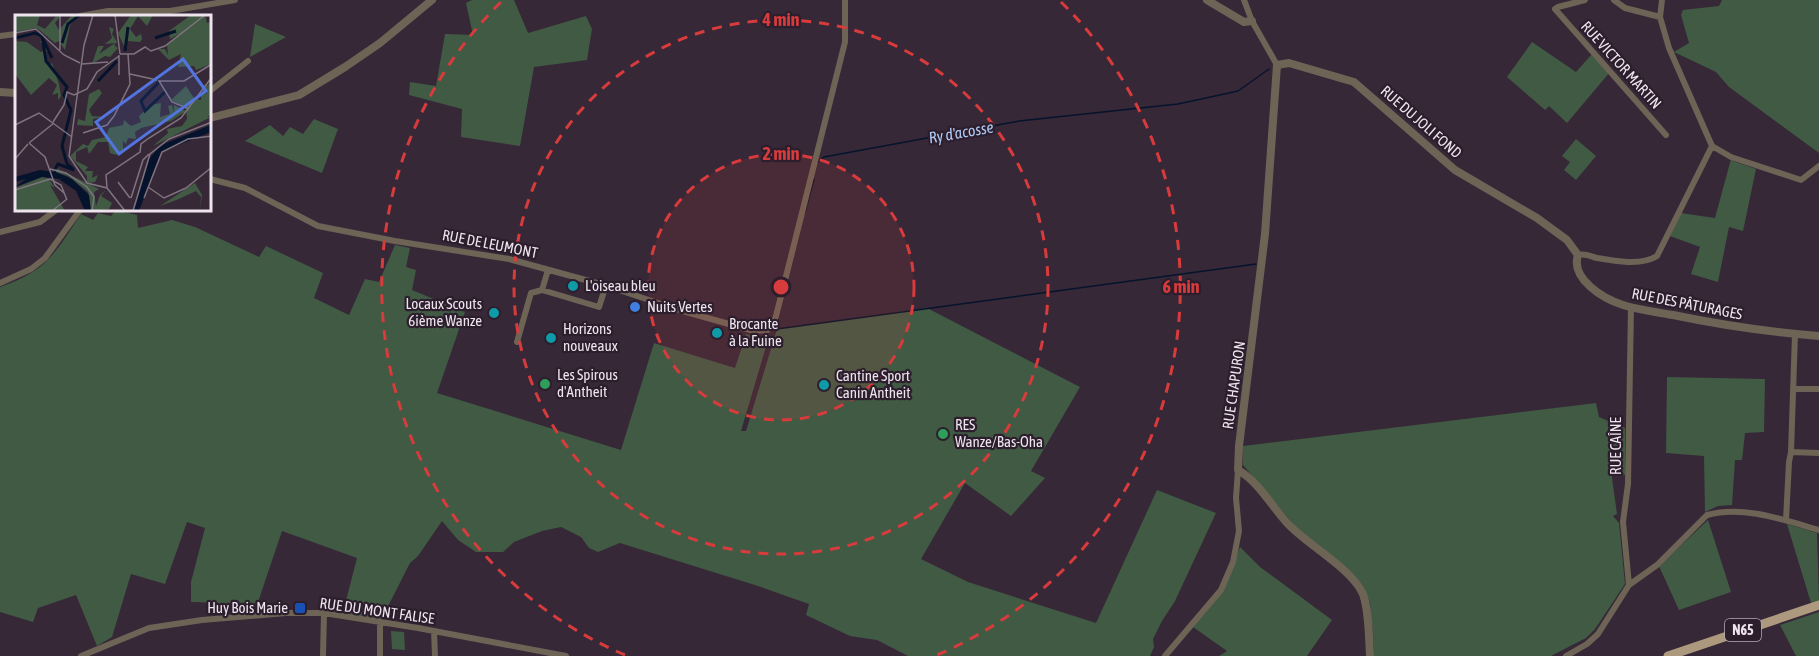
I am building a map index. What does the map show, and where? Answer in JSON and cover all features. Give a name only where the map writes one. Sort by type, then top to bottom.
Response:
[{"type":"main road","name":"N65","points":[[1668,656],[1819,605]]},
{"type":"street","points":[[86,15],[108,11],[170,11],[235,0]]},
{"type":"street","points":[[212,117],[299,95],[345,68],[380,43],[432,0]]},
{"type":"street","name":"RUE DE LEUMONT","points":[[212,180],[245,188],[318,226],[509,259],[606,285],[678,310],[754,331],[768,330],[773,325],[776,316],[844,42],[845,0]]},
{"type":"street","points":[[1207,0],[1244,22],[1252,21]]},
{"type":"street","points":[[1244,0],[1252,21],[1277,65]]},
{"type":"street","name":"RUE VICTOR MARTIN","points":[[1585,0],[1555,9],[1666,135]]},
{"type":"street","points":[[1614,0],[1625,8],[1660,17]]},
{"type":"street","points":[[1662,0],[1660,17],[1670,48],[1712,146],[1731,157],[1801,180],[1819,166]]},
{"type":"street","points":[[0,36],[15,34]]},
{"type":"street","points":[[212,89],[248,61]]},
{"type":"street","name":"RUE DU JOLI FOND","points":[[1277,65],[1289,63],[1354,82],[1455,170],[1537,218],[1567,240],[1578,255]]},
{"type":"street","name":"RUE CHAPURON","points":[[1238,470],[1265,234],[1277,65]]},
{"type":"street","points":[[0,92],[15,93]]},
{"type":"street","points":[[1578,255],[1641,261],[1651,260],[1656,256],[1712,146]]},
{"type":"street","points":[[0,232],[40,222],[53,212]]},
{"type":"street","points":[[0,282],[31,268],[45,258],[79,212]]},
{"type":"street","name":"RUE DES PÂTURAGES","points":[[1578,255],[1577,268],[1583,280],[1611,300],[1631,307],[1737,328],[1819,336]]},
{"type":"street","points":[[542,290],[548,270]]},
{"type":"street","points":[[517,342],[531,293],[542,290],[599,307],[606,285]]},
{"type":"street","name":"RUE CAÎNE","points":[[1629,585],[1623,522],[1628,484],[1631,307]]},
{"type":"street","points":[[1786,520],[1795,334]]},
{"type":"street","points":[[1793,389],[1819,389]]},
{"type":"street","points":[[1791,452],[1819,453]]},
{"type":"street","points":[[1165,656],[1221,590],[1233,562],[1239,531],[1236,498],[1238,470]]},
{"type":"street","points":[[1238,470],[1263,493],[1287,524],[1343,570],[1363,593],[1370,656]]},
{"type":"street","points":[[1566,656],[1587,644],[1598,634],[1629,585],[1657,565],[1707,515],[1740,511],[1786,520],[1819,530]]},
{"type":"street","name":"RUE DU MONT FALISE","points":[[81,656],[149,628],[202,620],[286,613],[324,613],[566,656]]},
{"type":"street","points":[[323,656],[324,613]]},
{"type":"street","points":[[380,622],[380,656]]},
{"type":"street","points":[[434,631],[435,656]]},
{"type":"green space","points":[[472,0],[514,0],[528,33],[586,16],[592,29],[587,60],[534,67],[520,146],[461,137],[462,109],[409,95],[410,82],[436,86],[445,34],[473,35],[466,3]]},
{"type":"green space","points":[[1722,0],[1819,0],[1819,153],[1729,87],[1716,72],[1674,52],[1689,43],[1681,15],[1683,10],[1719,6]]},
{"type":"green space","points":[[255,24],[286,37],[250,57]]},
{"type":"green space","points":[[1532,42],[1576,72],[1592,54],[1610,72],[1567,123],[1549,106],[1545,110],[1507,77]]},
{"type":"green space","points":[[314,119],[338,129],[322,173],[245,141],[270,125],[283,136],[290,127],[303,134]]},
{"type":"green space","points":[[1576,139],[1596,156],[1576,180],[1564,170],[1570,162],[1562,156]]},
{"type":"green space","points":[[1731,159],[1756,169],[1743,231],[1729,227],[1718,282],[1691,274],[1700,247],[1670,236],[1681,213],[1715,218]]},
{"type":"green space","points":[[114,212],[137,215],[138,228],[172,220],[195,227],[259,257],[266,246],[323,273],[314,298],[349,315],[365,279],[379,282],[395,245],[410,248],[406,267],[416,270],[412,290],[465,312],[437,393],[621,450],[654,343],[735,368],[746,334],[768,340],[741,431],[746,431],[777,329],[927,308],[1080,387],[1031,471],[1045,478],[1011,516],[965,483],[921,559],[968,582],[1096,623],[1157,490],[1216,513],[1175,601],[1153,639],[1154,647],[1150,656],[908,656],[877,640],[850,636],[806,615],[809,604],[620,543],[598,552],[589,548],[581,537],[561,527],[542,531],[514,542],[503,552],[476,552],[458,540],[442,521],[418,556],[410,563],[380,622],[342,616],[357,558],[282,531],[253,617],[220,605],[191,602],[191,582],[205,528],[187,522],[165,584],[131,574],[112,637],[97,646],[76,595],[38,608],[33,622],[0,612],[0,287],[29,274],[48,259],[81,214],[93,220],[98,213],[111,216]]},
{"type":"green space","points":[[1667,377],[1765,379],[1764,432],[1745,433],[1742,460],[1735,460],[1732,505],[1718,506],[1705,512],[1704,456],[1666,453]]},
{"type":"green space","points":[[1596,403],[1599,417],[1625,428],[1625,475],[1611,471],[1617,514],[1613,516],[1619,523],[1625,584],[1595,629],[1586,638],[1551,656],[1374,656],[1370,603],[1362,584],[1295,526],[1243,465],[1243,446]]},
{"type":"green space","points":[[1708,520],[1731,592],[1679,610],[1659,566]]},
{"type":"green space","points":[[1787,524],[1817,533],[1819,601],[1811,603]]},
{"type":"green space","points":[[1240,547],[1260,567],[1332,620],[1307,656],[1219,656],[1227,651],[1193,627],[1224,589]]},
{"type":"green space","points":[[1819,612],[1819,656],[1796,656],[1780,625]]},
{"type":"green space","points":[[391,631],[404,632],[405,650],[392,649]]},
{"type":"waterway","name":"Ry d'acosse","points":[[818,162],[824,157],[1019,121],[1178,104],[1238,91],[1269,69]]},
{"type":"waterway","name":"Ry d'acosse","points":[[805,212],[814,179]]},
{"type":"waterway","points":[[778,318],[777,329],[1256,264]]},
{"type":"place","name":"L'oiseau bleu","points":[[573,286]]},
{"type":"place","name":"Nuits Vertes","points":[[635,307]]},
{"type":"place","name":"Locaux Scouts 6ième Wanze","points":[[494,313]]},
{"type":"place","name":"Brocante à la Fuine","points":[[717,333]]},
{"type":"place","name":"Horizons nouveaux","points":[[551,338]]},
{"type":"place","name":"Les Spirous d'Antheit","points":[[545,384]]},
{"type":"place","name":"Cantine Sport Canin Antheit","points":[[824,385]]},
{"type":"place","name":"RES Wanze/Bas-Oha","points":[[943,434]]},
{"type":"place","name":"Huy Bois Marie","points":[[300,608]]}]
